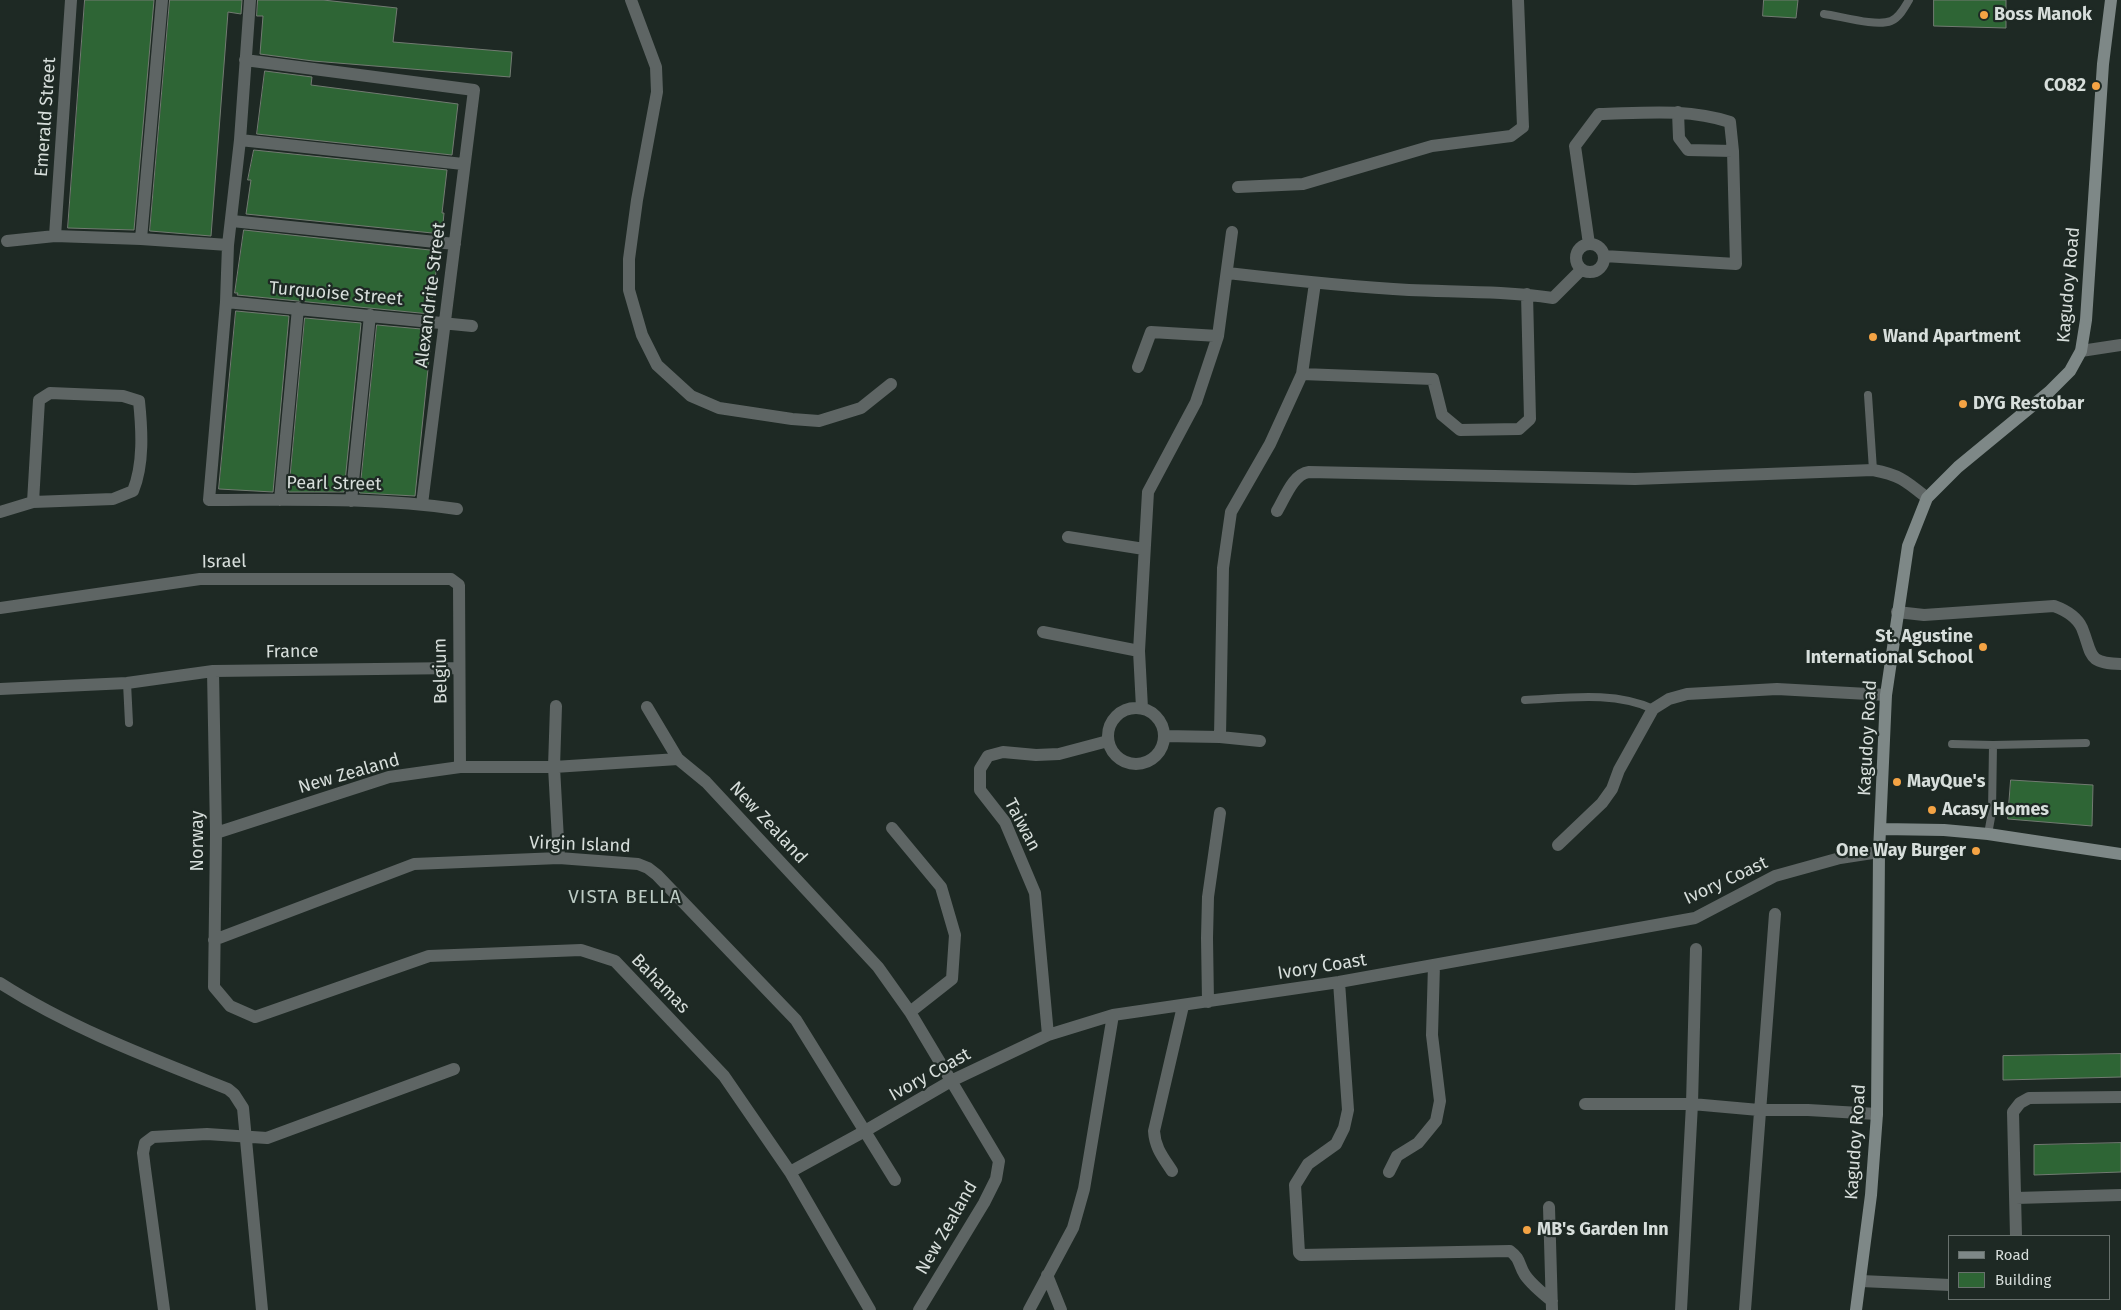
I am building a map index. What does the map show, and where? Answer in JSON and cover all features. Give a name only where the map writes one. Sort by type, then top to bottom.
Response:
[{"type":"street","name":"Emerald Street","points":[[55,236],[71,0]]},
{"type":"street","points":[[141,239],[162,0]]},
{"type":"street","points":[[226,302],[228,245],[240,140],[250,0]]},
{"type":"street","points":[[631,0],[656,67],[657,92],[637,200],[629,259],[629,290],[642,335],[657,365],[691,396],[719,408],[792,419],[819,421],[861,408],[891,384]]},
{"type":"street","points":[[1238,187],[1303,184],[1432,146],[1511,136],[1523,127],[1518,0]]},
{"type":"street","name":"Kagudoy Road","points":[[1856,1310],[1861,1281],[1877,1114],[1880,852],[1886,696],[1908,546],[1927,498],[1958,467],[2049,392],[2070,371],[2082,351],[2086,320],[2103,64],[2111,0]]},
{"type":"street","name":"Alexandrite Street","points":[[245,60],[474,90],[463,164],[446,322],[422,504]]},
{"type":"street","points":[[1678,112],[1679,138],[1688,150],[1733,151]]},
{"type":"street","points":[[1589,244],[1575,146],[1598,114],[1678,112],[1713,117],[1730,122],[1733,151],[1736,264],[1604,256]]},
{"type":"street","points":[[240,140],[463,164]]},
{"type":"street","points":[[232,221],[455,244]]},
{"type":"street","points":[[1142,708],[1139,651],[1148,492],[1196,402],[1218,336],[1228,273],[1232,232]]},
{"type":"street","points":[[7,241],[55,236],[228,245]]},
{"type":"street","points":[[1589,244],[1599,247],[1604,256],[1602,264],[1597,270],[1589,273],[1581,270],[1575,260],[1578,249],[1589,244]]},
{"type":"street","points":[[1228,273],[1314,283],[1408,290],[1527,294],[1553,298],[1581,270]]},
{"type":"street","points":[[1220,737],[1223,568],[1231,512],[1270,444],[1302,374],[1314,283]]},
{"type":"street","points":[[1302,374],[1433,379],[1442,415],[1460,430],[1519,429],[1530,420],[1527,294]]},
{"type":"street","name":"Turquoise Street","points":[[226,302],[472,326]]},
{"type":"street","name":"Pearl Street","points":[[226,302],[209,500],[422,504],[457,509]]},
{"type":"street","points":[[280,500],[298,308]]},
{"type":"street","points":[[351,502],[370,315]]},
{"type":"street","points":[[1138,367],[1151,332],[1218,336]]},
{"type":"street","points":[[2082,351],[2121,345]]},
{"type":"street","points":[[0,512],[33,502],[113,499],[133,491],[139,475],[141,418],[139,401],[123,396],[50,393],[39,400],[33,502]]},
{"type":"street","points":[[1277,511],[1295,480],[1307,472],[1634,479],[1873,470],[1892,473],[1902,478],[1927,498]]},
{"type":"street","points":[[1068,537],[1144,549]]},
{"type":"street","name":"Israel","points":[[0,608],[200,579],[452,579]]},
{"type":"street","name":"Belgium","points":[[452,579],[459,585],[460,767]]},
{"type":"street","points":[[1897,612],[1924,615],[2054,606],[2062,609],[2076,620],[2082,628],[2088,650],[2092,655],[2106,664],[2121,664]]},
{"type":"street","points":[[1043,632],[1139,651]]},
{"type":"street","name":"France","points":[[0,689],[126,683],[213,671],[458,668]]},
{"type":"street","name":"Norway","points":[[213,671],[216,833],[214,987],[230,1006]]},
{"type":"street","points":[[1558,845],[1588,818],[1612,789],[1619,770],[1653,710],[1669,699],[1687,694],[1777,689],[1886,696]]},
{"type":"street","points":[[556,706],[554,767],[559,858]]},
{"type":"street","points":[[647,708],[678,759]]},
{"type":"street","points":[[1132,708],[1142,708],[1158,718],[1164,736],[1158,753],[1143,763],[1125,762],[1111,750],[1108,741],[1110,723],[1116,716],[1132,708]]},
{"type":"street","points":[[1164,736],[1220,737],[1260,741]]},
{"type":"street","name":"Taiwan","points":[[1048,1035],[1035,893],[1005,822],[980,790],[980,769],[988,756],[1003,752],[1036,755],[1059,754],[1108,741]]},
{"type":"street","name":"New Zealand","points":[[216,833],[389,777],[460,767],[554,767],[678,759],[706,782],[878,967],[910,1012],[999,1161],[996,1179],[984,1203],[919,1310]]},
{"type":"street","points":[[1208,1002],[1208,897],[1220,812]]},
{"type":"street","points":[[892,828],[941,888],[955,935],[952,979],[910,1012]]},
{"type":"street","points":[[1882,829],[1944,830],[1988,834],[2121,854]]},
{"type":"street","name":"Ivory Coast","points":[[790,1172],[866,1131],[951,1081],[1048,1035],[1113,1015],[1339,982],[1695,918],[1775,876],[1840,858],[1880,852]]},
{"type":"street","name":"Virgin Island","points":[[214,940],[414,864],[559,858],[638,864],[648,868],[657,875],[796,1020],[895,1180]]},
{"type":"street","points":[[1745,1310],[1775,914]]},
{"type":"street","points":[[1681,1310],[1692,1104],[1696,949]]},
{"type":"street","name":"Bahamas","points":[[230,1006],[255,1017],[429,956],[580,950],[615,961],[724,1076],[790,1172],[870,1310]]},
{"type":"street","points":[[1389,1172],[1397,1156],[1418,1143],[1436,1121],[1440,1100],[1432,1035],[1434,965]]},
{"type":"street","points":[[1339,982],[1348,1110],[1344,1128],[1336,1144],[1308,1164],[1295,1185],[1299,1253],[1301,1255],[1510,1251],[1519,1257],[1524,1274],[1552,1306]]},
{"type":"street","points":[[0,983],[21,996],[97,1034],[152,1059],[228,1089],[234,1094],[243,1108],[262,1310]]},
{"type":"street","points":[[1172,1171],[1158,1151],[1154,1131],[1182,1006]]},
{"type":"street","points":[[1029,1310],[1073,1228],[1084,1189],[1113,1015]]},
{"type":"street","points":[[164,1310],[143,1153],[145,1143],[153,1136],[207,1134],[267,1138],[454,1069]]},
{"type":"street","points":[[2016,1235],[2014,1112],[2020,1104],[2029,1098],[2121,1097]]},
{"type":"street","points":[[1585,1104],[1692,1104],[1759,1110],[1808,1110],[1877,1114]]},
{"type":"street","points":[[2016,1198],[2121,1195]]},
{"type":"street","points":[[1549,1207],[1552,1306]]},
{"type":"street","points":[[1048,1275],[1060,1310]]},
{"type":"street","points":[[1861,1281],[1948,1285]]},
{"type":"lane","points":[[1824,14],[1882,23],[1893,21],[1904,10],[1909,0]]},
{"type":"lane","points":[[1868,395],[1873,470]]},
{"type":"lane","points":[[126,683],[129,723]]},
{"type":"lane","points":[[1525,700],[1586,697],[1637,702],[1653,710]]},
{"type":"lane","points":[[1952,744],[2086,743]]},
{"type":"lane","points":[[1988,834],[1992,812],[1993,745]]},
{"type":"building","points":[[85,0],[154,0],[134,230],[68,228]]},
{"type":"building","points":[[170,0],[242,0],[241,14],[228,12],[211,236],[150,231]]},
{"type":"building","points":[[258,0],[323,0],[397,8],[393,42],[512,52],[510,77],[313,61],[260,54],[263,16],[257,16]]},
{"type":"building","points":[[1764,0],[1798,0],[1796,18],[1763,16]]},
{"type":"building","points":[[1934,0],[2006,0],[2006,28],[1934,26]]},
{"type":"building","points":[[265,71],[312,77],[311,85],[458,104],[452,155],[257,134]]},
{"type":"building","points":[[254,150],[447,170],[442,213],[444,213],[442,234],[246,214],[251,180],[248,180]]},
{"type":"building","points":[[244,230],[439,251],[430,314],[237,295],[238,293],[235,293]]},
{"type":"building","points":[[236,311],[289,316],[273,492],[219,489]]},
{"type":"building","points":[[305,318],[361,323],[344,492],[289,492]]},
{"type":"building","points":[[377,325],[432,330],[415,496],[360,493]]},
{"type":"building","points":[[2011,780],[2093,785],[2092,826],[2008,819]]},
{"type":"building","points":[[2121,1054],[2121,1077],[2003,1080],[2003,1056]]},
{"type":"building","points":[[2121,1143],[2121,1172],[2034,1175],[2034,1145]]},
{"type":"place","name":"Boss Manok","points":[[1984,15]]},
{"type":"place","name":"CO82","points":[[2096,86]]},
{"type":"place","name":"Wand Apartment","points":[[1873,337]]},
{"type":"place","name":"DYG Restobar","points":[[1963,404]]},
{"type":"place","name":"St. Agustine International School","points":[[1983,647]]},
{"type":"place","name":"MayQue's","points":[[1897,782]]},
{"type":"place","name":"Acasy Homes","points":[[1932,810]]},
{"type":"place","name":"One Way Burger","points":[[1976,851]]},
{"type":"place","name":"MB's Garden Inn","points":[[1527,1230]]},
{"type":"district","name":"VISTA BELLA","points":[[625,898]]}]
